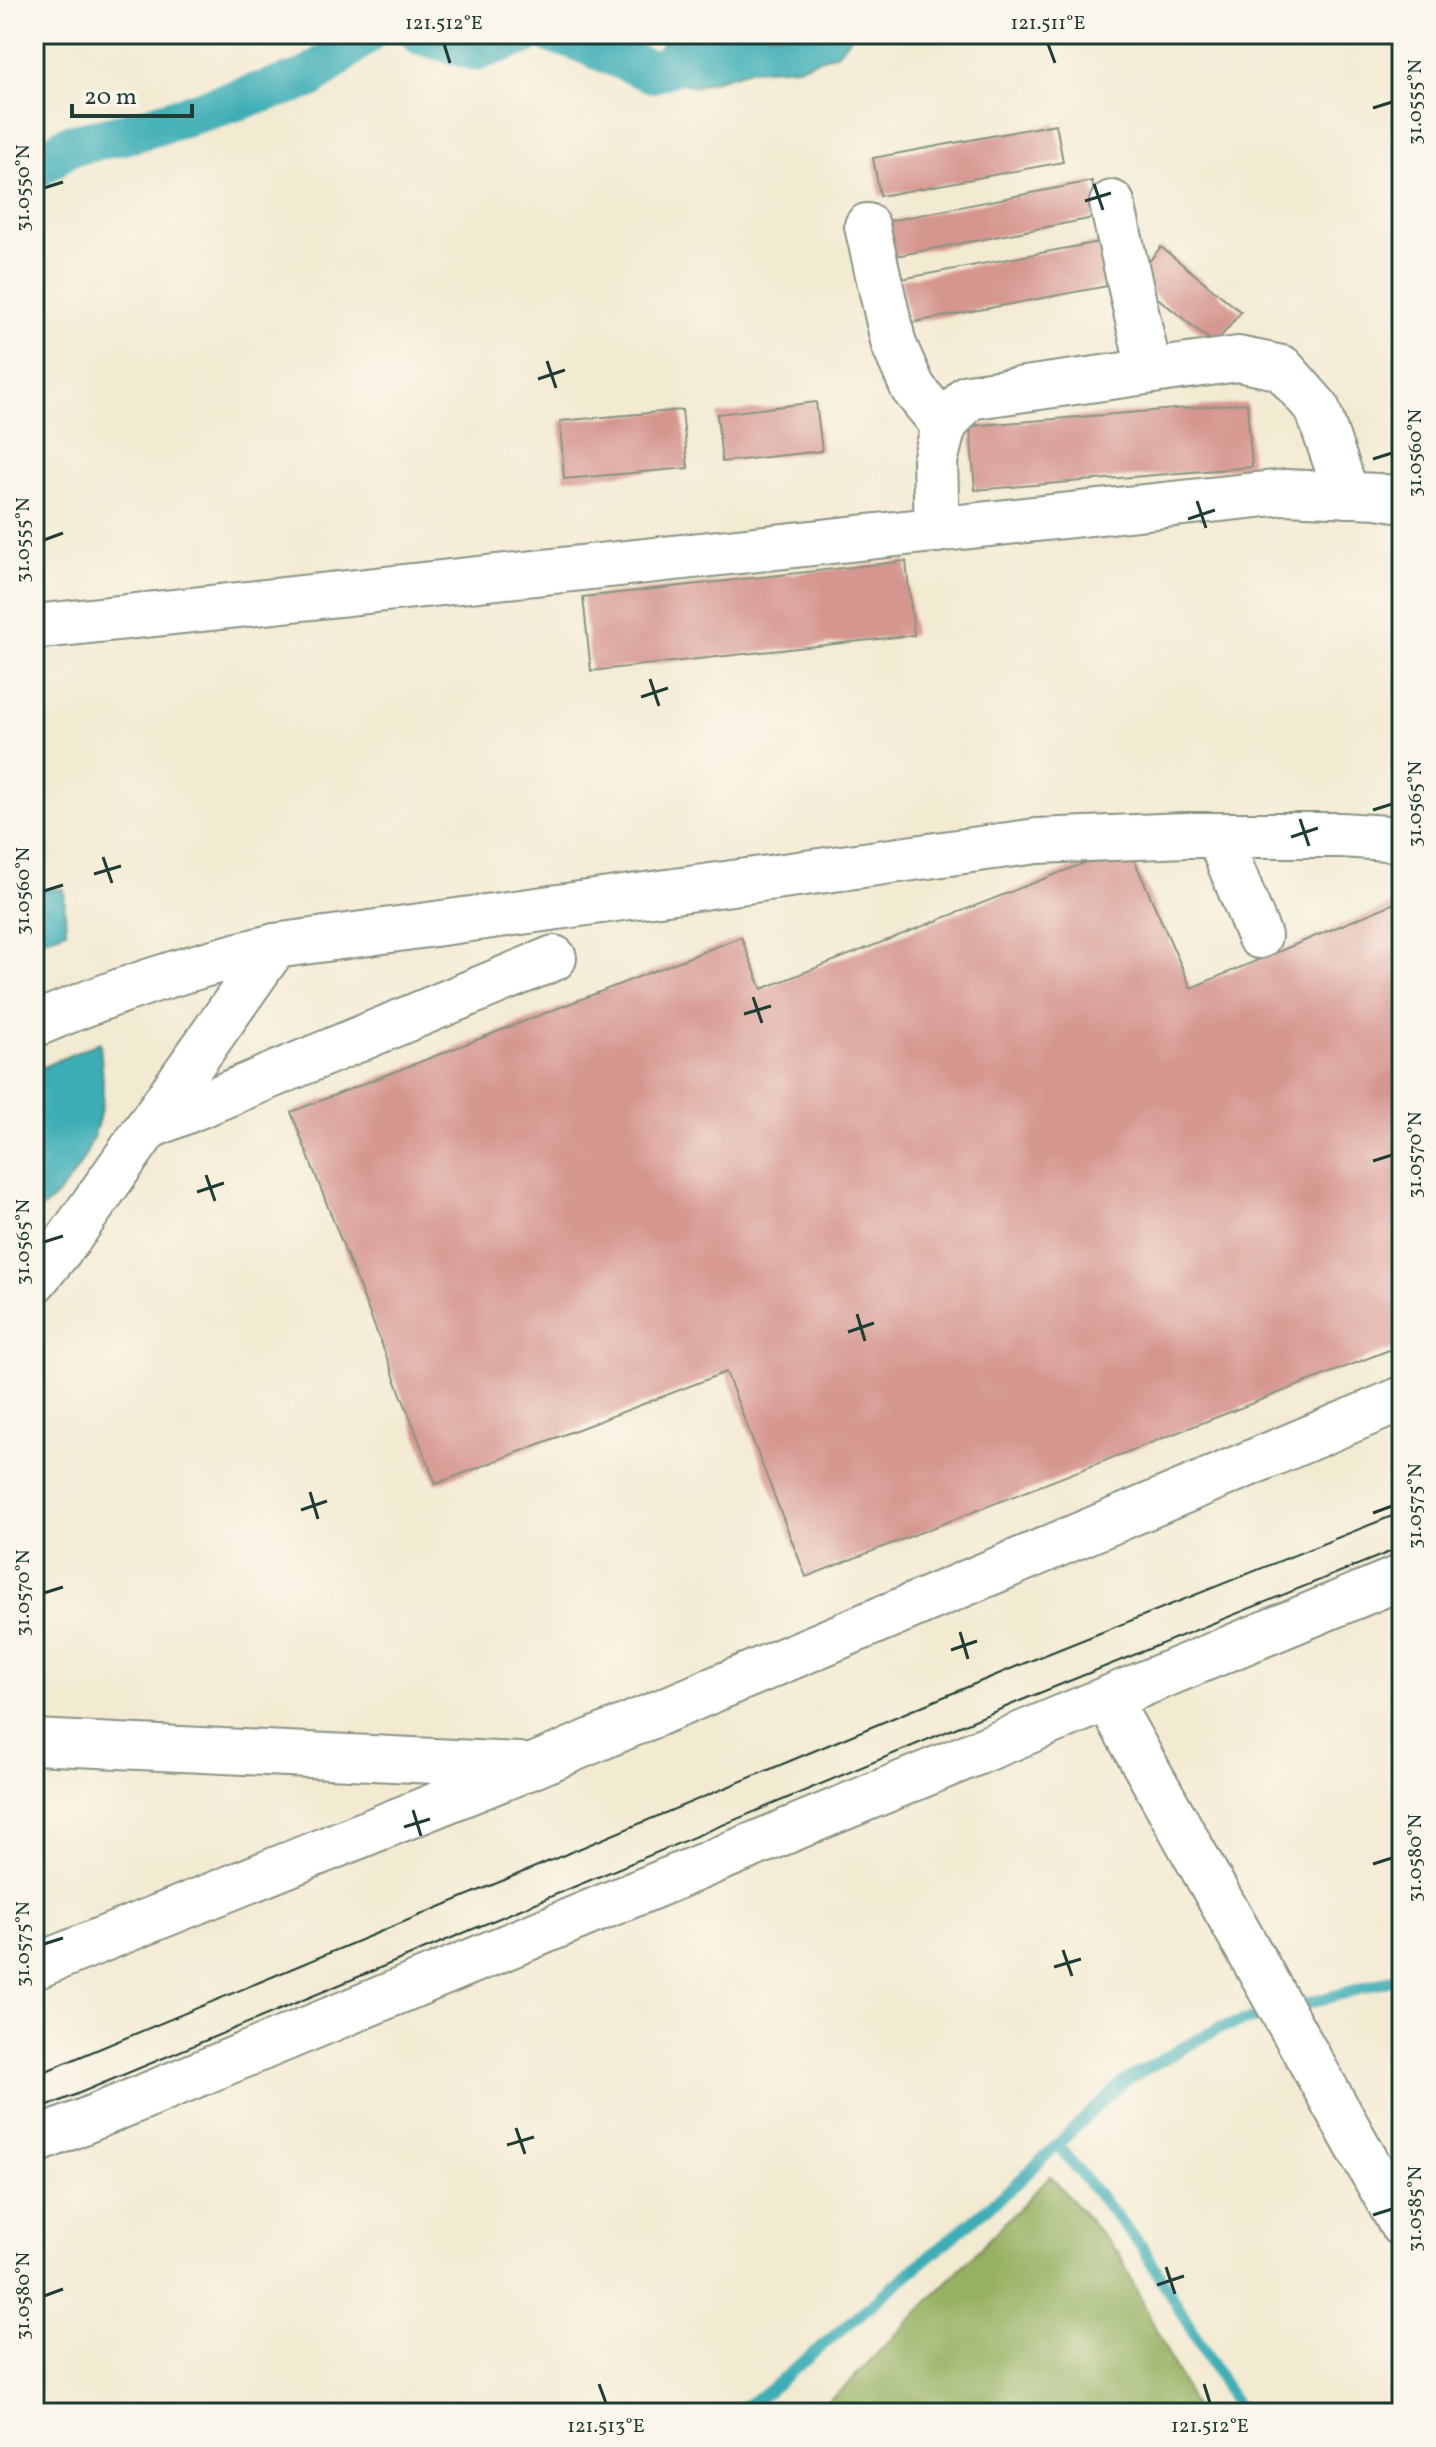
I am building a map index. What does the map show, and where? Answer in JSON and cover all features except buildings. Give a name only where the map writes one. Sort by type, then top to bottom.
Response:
[{"type":"lane","points":[[1112,203],[1149,370]]},
{"type":"lane","points":[[867,226],[894,345],[913,388],[944,426]]},
{"type":"lane","points":[[937,530],[935,461],[944,426],[968,397],[1238,359],[1282,368],[1317,408],[1347,495]]},
{"type":"lane","points":[[34,627],[1285,492],[1402,500]]},
{"type":"lane","points":[[34,1025],[95,998],[181,969],[275,946],[1037,841],[1218,835],[1341,835],[1402,839]]},
{"type":"lane","points":[[1218,835],[1259,936]]},
{"type":"lane","points":[[34,1281],[51,1248],[148,1127],[275,946]]},
{"type":"lane","points":[[148,1127],[554,958]]},
{"type":"lane","points":[[34,1967],[533,1766],[1402,1399]]},
{"type":"lane","points":[[34,2142],[1402,1577]]},
{"type":"lane","points":[[1108,1699],[1402,2225]]},
{"type":"lane","points":[[34,1742],[533,1766]]},
{"type":"green space","points":[[1050,2176],[1119,2254],[1197,2413],[808,2413],[841,2391]]},
{"type":"water","points":[[665,34],[853,34],[838,53],[799,67],[749,70],[694,87],[652,72]]},
{"type":"water","points":[[64,889],[66,931],[34,943],[34,890]]},
{"type":"water","points":[[100,1042],[103,1097],[93,1137],[70,1180],[34,1214],[34,1071]]},
{"type":"waterway","points":[[34,169],[68,146],[136,131],[309,78],[365,34]]},
{"type":"waterway","points":[[421,34],[476,50],[524,34]]},
{"type":"waterway","points":[[554,34],[570,37],[652,72],[737,42],[746,34]]},
{"type":"waterway","points":[[733,2413],[762,2396],[1016,2184],[1124,2081],[1219,2028],[1402,1977]]},
{"type":"waterway","points":[[1057,2145],[1143,2248],[1241,2413]]},
{"type":"tram line","points":[[34,2076],[1020,1665],[1402,1512]]},
{"type":"tram line","points":[[34,2112],[1032,1696],[1402,1547]]}]
